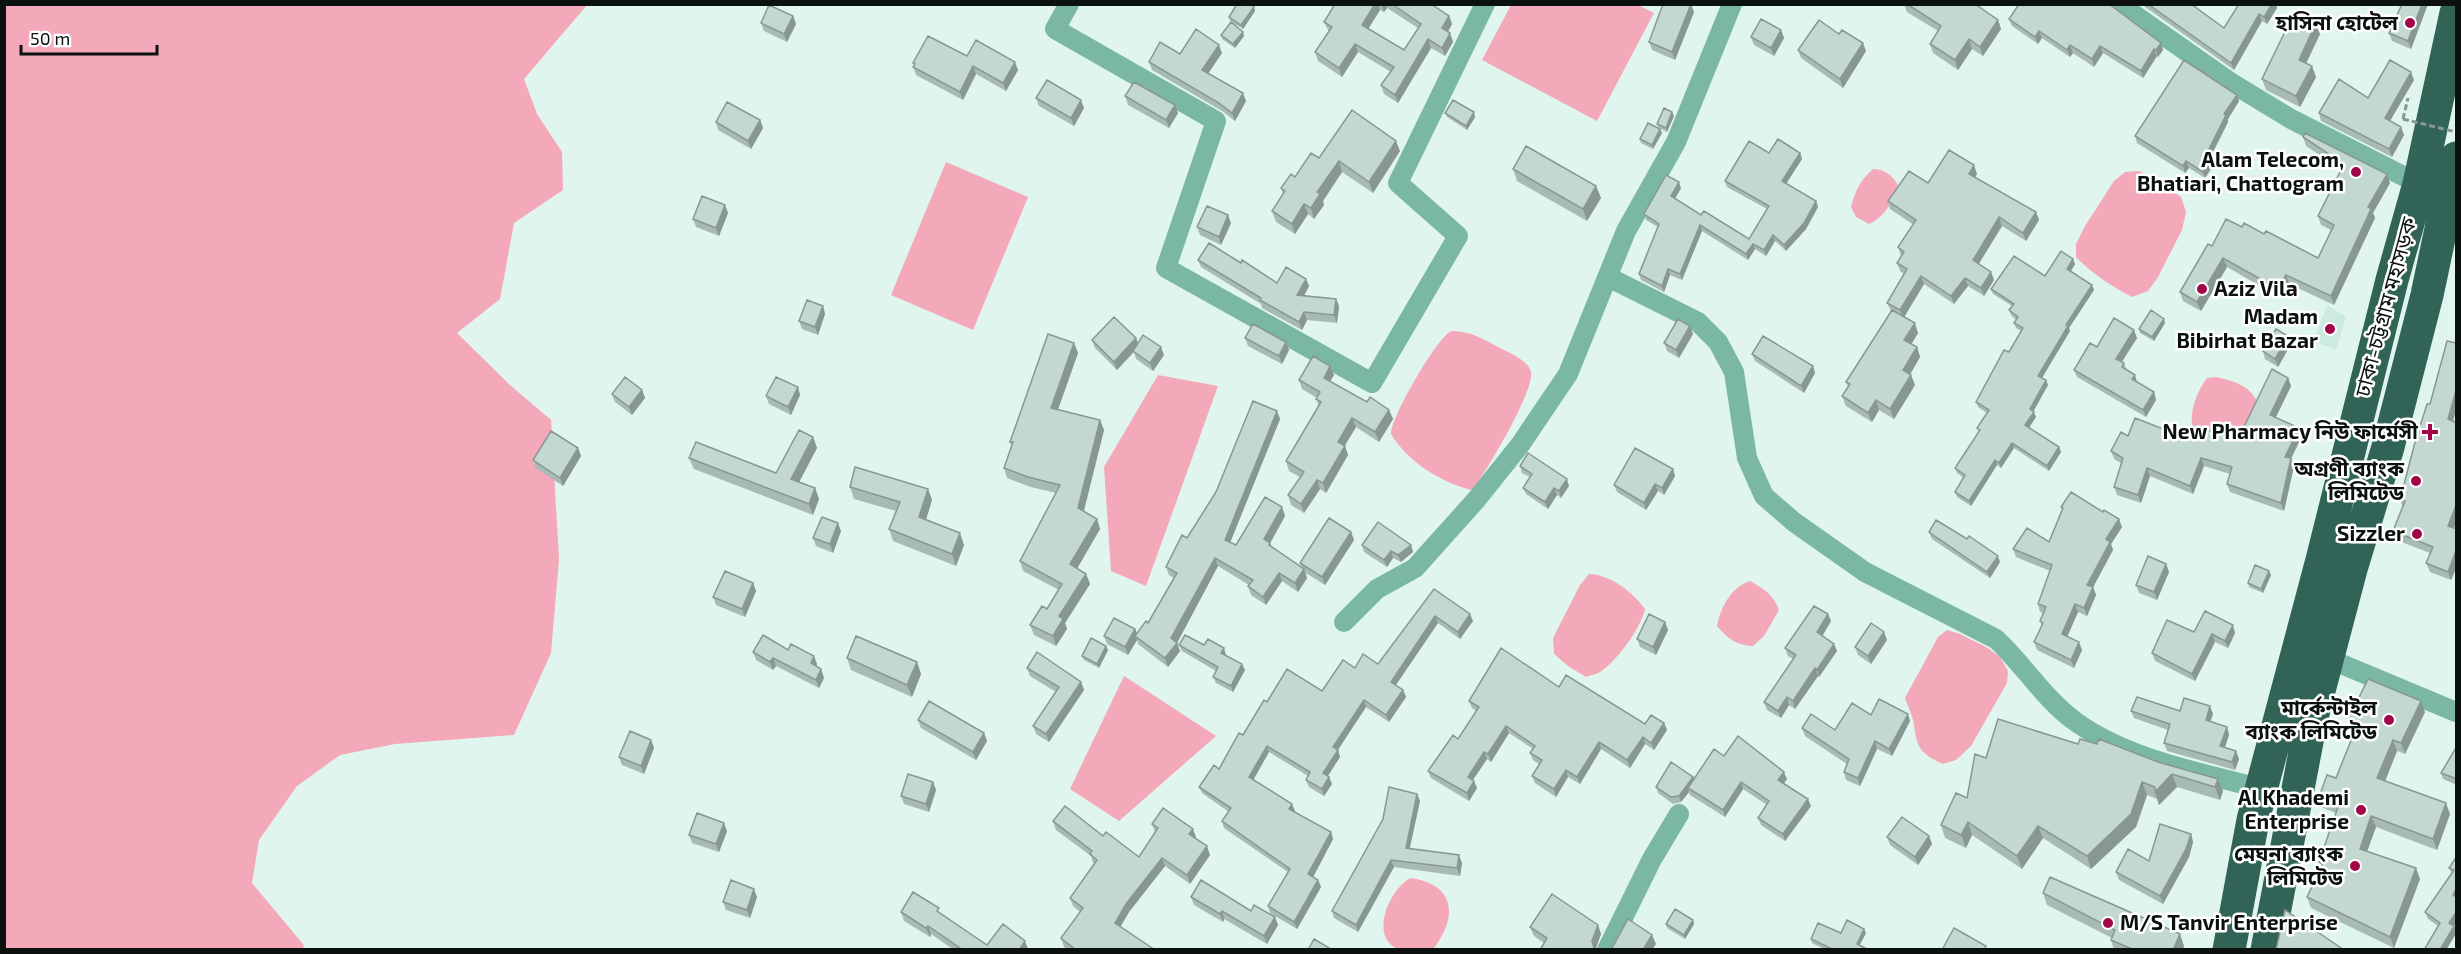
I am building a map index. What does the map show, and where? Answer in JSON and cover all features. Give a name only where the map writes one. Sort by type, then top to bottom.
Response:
[{"type":"highway","name":"ঢাকা-চট্টগ্রাম মহাসড়ক","points":[[2229,950],[2253,820],[2322,560],[2389,291],[2419,184],[2457,13]]},
{"type":"highway","points":[[2267,950],[2311,721],[2350,569],[2391,436],[2427,295],[2457,158]]},
{"type":"street","points":[[1069,4],[1055,29],[1216,121],[1167,268],[1372,383],[1458,236],[1398,183],[1485,4]]},
{"type":"street","points":[[1344,622],[1377,589],[1415,568],[1476,500],[1520,445],[1568,374],[1626,231],[1676,142],[1732,4]]},
{"type":"street","points":[[2119,4],[2230,82],[2291,119],[2419,184]]},
{"type":"street","points":[[1608,277],[1698,322],[1718,342],[1734,372],[1747,458],[1764,496],[1794,522],[1865,572],[1996,639],[2013,655],[2052,701],[2076,722],[2106,740],[2149,758],[2262,789]]},
{"type":"street","points":[[2327,658],[2457,712]]},
{"type":"street","points":[[1607,950],[1652,859],[1679,814]]},
{"type":"path","points":[[2408,98],[2403,119],[2457,132]]},
{"type":"shaded area","points":[[5,5],[587,5],[524,79],[537,114],[562,152],[563,190],[514,223],[500,299],[457,333],[510,385],[551,420],[559,559],[551,653],[514,735],[395,744],[340,755],[297,786],[259,840],[252,883],[303,944],[304,949],[5,950]]},
{"type":"shaded area","points":[[1511,5],[1638,5],[1654,13],[1597,121],[1482,60]]},
{"type":"shaded area","points":[[946,162],[1028,197],[973,330],[891,295]]},
{"type":"shaded area","points":[[1873,169],[1887,173],[1898,185],[1888,208],[1869,224],[1856,217],[1851,207],[1859,186]]},
{"type":"shaded area","points":[[2139,171],[2181,197],[2186,212],[2182,230],[2158,277],[2148,291],[2132,297],[2102,279],[2082,263],[2076,257],[2076,244],[2114,181],[2125,172]]},
{"type":"shaded area","name":"Madam Bibirhat Bazar","points":[[2329,306],[2346,317],[2336,350],[2313,341],[2326,308]]},
{"type":"shaded area","points":[[1451,331],[1470,334],[1487,341],[1522,360],[1531,372],[1530,382],[1518,413],[1472,490],[1460,487],[1426,470],[1406,453],[1391,434],[1398,412],[1415,379],[1435,348]]},
{"type":"shaded area","points":[[1158,375],[1218,386],[1146,586],[1111,571],[1104,467]]},
{"type":"shaded area","points":[[2215,377],[2246,388],[2258,403],[2245,432],[2236,437],[2218,436],[2192,424],[2193,406],[2198,394],[2207,378]]},
{"type":"shaded area","points":[[1589,574],[1613,581],[1645,609],[1639,625],[1621,652],[1600,672],[1586,677],[1554,654],[1553,638],[1580,585]]},
{"type":"shaded area","points":[[1750,581],[1768,592],[1779,610],[1764,636],[1753,646],[1733,641],[1717,626],[1721,612],[1732,593]]},
{"type":"shaded area","points":[[1947,630],[1986,647],[2000,657],[2008,671],[2007,683],[1971,746],[1956,760],[1943,764],[1921,750],[1905,698],[1938,637]]},
{"type":"shaded area","points":[[1124,676],[1216,736],[1119,821],[1070,789]]},
{"type":"shaded area","points":[[1411,878],[1437,888],[1444,895],[1448,904],[1449,914],[1446,925],[1433,949],[1399,950],[1388,941],[1384,932],[1386,911],[1390,900],[1396,891]]},
{"type":"building","points":[[1237,4],[1250,4],[1254,7],[1241,25],[1229,17]]},
{"type":"building","points":[[1335,4],[1375,4],[1362,25],[1404,50],[1421,24],[1392,4],[1431,4],[1449,16],[1442,28],[1450,33],[1442,48],[1428,39],[1395,95],[1381,85],[1394,67],[1355,44],[1339,68],[1315,52],[1332,27],[1324,22]]},
{"type":"building","points":[[1663,4],[1691,4],[1672,52],[1649,42]]},
{"type":"building","points":[[1907,4],[1975,4],[1998,20],[1980,47],[1969,39],[1955,60],[1930,44],[1941,26]]},
{"type":"building","points":[[2019,4],[2109,4],[2161,43],[2156,50],[2154,49],[2141,71],[2100,46],[2092,59],[2070,45],[2067,50],[2039,31],[2035,37],[2009,19]]},
{"type":"building","points":[[2148,4],[2191,4],[2224,28],[2239,4],[2272,4],[2264,17],[2259,14],[2231,63]]},
{"type":"building","points":[[2402,4],[2422,4],[2408,41],[2389,33]]},
{"type":"building","points":[[769,5],[793,16],[784,34],[761,23]]},
{"type":"building","points":[[2294,13],[2316,23],[2299,60],[2312,66],[2296,96],[2262,79]]},
{"type":"building","points":[[1761,19],[1781,30],[1771,48],[1751,37]]},
{"type":"building","points":[[1819,20],[1839,34],[1842,30],[1863,43],[1840,79],[1798,50]]},
{"type":"building","points":[[1231,22],[1243,32],[1233,44],[1221,35]]},
{"type":"building","points":[[1196,29],[1219,45],[1202,70],[1243,93],[1232,113],[1149,62],[1160,42],[1180,54]]},
{"type":"building","points":[[928,36],[967,56],[976,40],[1015,62],[1003,83],[973,66],[960,92],[913,67]]},
{"type":"building","points":[[2184,60],[2237,95],[2224,114],[2226,115],[2208,151],[2214,155],[2203,172],[2186,161],[2183,166],[2135,136]]},
{"type":"building","points":[[2390,60],[2411,72],[2385,118],[2401,127],[2389,149],[2319,113],[2339,79],[2368,98]]},
{"type":"building","points":[[1047,80],[1081,100],[1071,118],[1036,98]]},
{"type":"building","points":[[1134,82],[1175,105],[1166,120],[1125,96]]},
{"type":"building","points":[[1453,100],[1474,112],[1466,126],[1445,113]]},
{"type":"building","points":[[727,102],[760,120],[748,141],[716,122]]},
{"type":"building","points":[[1664,108],[1672,112],[1666,128],[1657,124]]},
{"type":"building","points":[[1352,110],[1396,141],[1369,182],[1339,161],[1317,192],[1320,194],[1311,208],[1304,204],[1292,224],[1272,211],[1285,191],[1281,188],[1291,174],[1295,177],[1311,153],[1319,158]]},
{"type":"building","points":[[1648,123],[1660,129],[1652,145],[1640,139]]},
{"type":"building","points":[[2305,133],[2387,174],[2368,207],[2371,209],[2331,296],[2286,275],[2278,289],[2223,258],[2197,302],[2180,292],[2208,244],[2212,246],[2226,219],[2242,227],[2244,223],[2264,234],[2266,231],[2318,258],[2334,225],[2318,216],[2344,164],[2303,137]]},
{"type":"building","points":[[1778,139],[1800,153],[1782,181],[1816,201],[1804,223],[1784,245],[1773,235],[1764,250],[1753,244],[1746,254],[1700,225],[1680,274],[1668,269],[1662,286],[1639,274],[1659,224],[1644,214],[1666,175],[1679,182],[1671,196],[1701,215],[1704,211],[1749,239],[1769,206],[1725,181],[1749,141],[1769,153]]},
{"type":"building","points":[[1526,146],[1596,186],[1583,209],[1513,169]]},
{"type":"building","points":[[1949,150],[1974,165],[1969,174],[2036,212],[2023,233],[1999,217],[1973,260],[1991,272],[1981,288],[1965,278],[1951,296],[1921,276],[1900,310],[1887,303],[1907,269],[1897,263],[1904,252],[1898,247],[1916,220],[1888,201],[1909,171],[1928,183]]},
{"type":"building","points":[[702,196],[725,205],[716,228],[693,219]]},
{"type":"building","points":[[1207,206],[1228,215],[1219,237],[1197,227]]},
{"type":"building","points":[[1209,243],[1241,263],[1242,260],[1277,283],[1286,267],[1306,279],[1297,295],[1336,299],[1334,315],[1304,312],[1299,322],[1260,300],[1261,298],[1198,260]]},
{"type":"building","points":[[2061,251],[2073,259],[2067,269],[2092,285],[2066,325],[2068,326],[2038,376],[2046,380],[2030,409],[2034,412],[2025,425],[2059,447],[2047,466],[2012,443],[1999,463],[1995,460],[1969,501],[1955,492],[1965,475],[1955,468],[1980,430],[1977,428],[1989,410],[1976,402],[2004,350],[2009,352],[2023,328],[2014,323],[2018,317],[2009,310],[2014,304],[1991,289],[2014,256],[2045,276]]},
{"type":"building","points":[[807,300],[823,306],[815,327],[799,321]]},
{"type":"building","points":[[1892,310],[1915,323],[1904,340],[1917,347],[1903,370],[1911,375],[1890,409],[1876,400],[1868,413],[1842,396],[1850,384],[1846,382]]},
{"type":"building","points":[[2151,310],[2164,319],[2152,337],[2139,329]]},
{"type":"building","points":[[1114,317],[1136,338],[1114,362],[1092,340]]},
{"type":"building","points":[[2114,318],[2134,330],[2116,359],[2124,363],[2122,367],[2135,375],[2132,379],[2154,392],[2143,410],[2074,370],[2090,343],[2097,347]]},
{"type":"building","points":[[1678,319],[1690,326],[1676,350],[1664,343]]},
{"type":"building","points":[[1253,324],[1286,342],[1279,356],[1245,338]]},
{"type":"building","points":[[2276,329],[2288,336],[2275,359],[2263,351]]},
{"type":"building","points":[[1048,334],[1074,343],[1051,408],[1100,420],[1078,508],[1097,519],[1070,564],[1086,574],[1059,616],[1063,619],[1053,636],[1030,625],[1042,606],[1047,609],[1062,584],[1020,561],[1060,485],[1004,468],[1013,442],[1010,442]]},
{"type":"building","points":[[1143,335],[1161,347],[1150,363],[1133,351]]},
{"type":"building","points":[[1763,336],[1813,366],[1801,386],[1752,354]]},
{"type":"building","points":[[2447,341],[2457,343],[2457,387],[2448,419],[2457,423],[2457,503],[2448,526],[2457,529],[2457,548],[2448,572],[2426,563],[2433,547],[2393,531],[2405,501],[2400,500],[2414,446],[2427,404],[2430,404]]},
{"type":"building","points":[[1313,356],[1330,366],[1324,378],[1367,402],[1370,397],[1389,410],[1375,432],[1352,418],[1338,442],[1345,446],[1323,483],[1317,480],[1301,504],[1288,495],[1304,472],[1286,461],[1321,402],[1316,399],[1320,392],[1299,380]]},
{"type":"building","points":[[2272,369],[2288,378],[2270,415],[2299,428],[2285,457],[2291,458],[2281,503],[2227,484],[2232,467],[2201,458],[2190,486],[2147,468],[2138,495],[2114,487],[2123,458],[2111,451],[2121,432],[2128,436],[2135,418],[2189,439],[2193,426],[2238,439]]},
{"type":"building","points":[[625,377],[642,390],[629,407],[612,394]]},
{"type":"building","points":[[776,377],[798,387],[788,407],[766,396]]},
{"type":"building","points":[[1253,401],[1277,411],[1225,540],[1236,545],[1265,497],[1282,507],[1264,539],[1304,569],[1295,583],[1279,573],[1263,597],[1248,586],[1253,580],[1215,558],[1171,638],[1177,643],[1165,658],[1135,636],[1146,621],[1148,623],[1177,573],[1166,567],[1182,535],[1187,538],[1216,492]]},
{"type":"building","points":[[799,430],[813,437],[791,479],[815,488],[809,504],[689,458],[696,442],[776,473]]},
{"type":"building","points":[[551,431],[578,448],[560,478],[533,460]]},
{"type":"building","points":[[1635,448],[1673,469],[1662,488],[1655,484],[1644,503],[1614,485]]},
{"type":"building","points":[[1528,453],[1567,479],[1559,491],[1554,488],[1545,502],[1523,488],[1532,474],[1520,466]]},
{"type":"building","points":[[855,467],[928,489],[919,517],[960,533],[952,554],[889,529],[900,502],[850,487]]},
{"type":"building","points":[[2071,492],[2119,519],[2106,539],[2110,542],[2087,585],[2093,587],[2084,608],[2075,604],[2062,634],[2079,642],[2071,660],[2034,642],[2043,623],[2040,621],[2046,607],[2038,604],[2052,565],[2013,549],[2027,528],[2049,542],[2063,508],[2061,507]]},
{"type":"building","points":[[822,517],[838,523],[830,544],[813,538]]},
{"type":"building","points":[[1329,518],[1351,532],[1322,577],[1300,563]]},
{"type":"building","points":[[1936,520],[1967,539],[1969,536],[1998,556],[1987,572],[1929,532]]},
{"type":"building","points":[[1378,522],[1411,545],[1398,555],[1391,551],[1384,560],[1362,545]]},
{"type":"building","points":[[2148,556],[2166,564],[2154,592],[2136,585]]},
{"type":"building","points":[[2255,565],[2269,571],[2261,589],[2248,583]]},
{"type":"building","points":[[725,571],[753,583],[742,609],[713,597]]},
{"type":"building","points":[[1434,589],[1470,614],[1458,632],[1435,616],[1391,682],[1403,690],[1386,715],[1364,700],[1333,747],[1338,750],[1323,773],[1329,777],[1322,789],[1306,780],[1310,772],[1267,746],[1249,777],[1292,804],[1289,809],[1331,832],[1308,874],[1318,880],[1294,922],[1268,906],[1290,869],[1222,821],[1231,808],[1199,787],[1214,765],[1219,769],[1239,733],[1243,735],[1264,700],[1267,702],[1287,669],[1322,691],[1343,660],[1355,668],[1363,654],[1378,664]]},
{"type":"building","points":[[1814,606],[1828,614],[1817,632],[1834,644],[1793,701],[1787,697],[1778,711],[1764,702],[1796,655],[1785,648]]},
{"type":"building","points":[[2205,611],[2233,625],[2225,641],[2212,634],[2192,674],[2152,653],[2167,620],[2194,632]]},
{"type":"building","points":[[1649,614],[1665,622],[1653,647],[1637,639]]},
{"type":"building","points":[[1114,618],[1135,629],[1125,647],[1104,636]]},
{"type":"building","points":[[1871,623],[1884,632],[1868,656],[1855,647]]},
{"type":"building","points":[[763,635],[788,650],[791,644],[814,656],[811,663],[821,669],[816,680],[773,658],[770,662],[753,652]]},
{"type":"building","points":[[1185,635],[1204,645],[1208,639],[1224,648],[1221,653],[1242,664],[1231,686],[1213,677],[1218,667],[1179,645]]},
{"type":"building","points":[[856,636],[917,662],[907,685],[847,658]]},
{"type":"building","points":[[1091,638],[1106,646],[1097,664],[1082,656]]},
{"type":"building","points":[[1501,648],[1559,687],[1566,675],[1645,724],[1651,715],[1664,723],[1651,743],[1643,737],[1627,760],[1599,742],[1577,777],[1566,770],[1554,789],[1532,776],[1542,760],[1530,753],[1535,746],[1506,726],[1488,754],[1484,752],[1468,777],[1474,781],[1467,793],[1428,771],[1453,735],[1458,739],[1479,707],[1469,701]]},
{"type":"building","points":[[1037,652],[1081,682],[1046,734],[1033,726],[1059,687],[1027,668]]},
{"type":"building","points":[[2368,679],[2421,701],[2401,743],[2393,740],[2377,778],[2446,803],[2433,839],[2371,816],[2360,849],[2416,868],[2390,937],[2307,897],[2323,864],[2319,862],[2339,804],[2319,797],[2327,775],[2336,778],[2358,723],[2349,718]]},
{"type":"building","points":[[2137,697],[2180,711],[2184,698],[2210,706],[2206,720],[2227,727],[2220,746],[2236,751],[2232,762],[2164,743],[2170,724],[2131,711]]},
{"type":"building","points":[[1879,699],[1908,714],[1889,749],[1875,741],[1858,778],[1844,772],[1849,759],[1802,728],[1811,714],[1835,730],[1852,703],[1871,715]]},
{"type":"building","points":[[929,701],[984,733],[973,752],[918,720]]},
{"type":"building","points":[[1998,719],[2078,744],[2080,739],[2097,744],[2099,739],[2158,762],[2218,779],[2215,787],[2172,774],[2155,792],[2155,787],[2142,782],[2131,814],[2087,856],[2038,826],[2017,856],[1968,822],[1961,835],[1941,825],[1956,793],[1967,798],[1975,754],[1986,758]]},
{"type":"building","points":[[630,731],[651,740],[641,766],[619,757]]},
{"type":"building","points":[[1738,736],[1784,772],[1778,780],[1808,799],[1783,834],[1758,818],[1769,801],[1741,782],[1723,810],[1688,788],[1714,749],[1724,756]]},
{"type":"building","points":[[2457,746],[2457,779],[2441,773]]},
{"type":"building","points":[[1671,762],[1693,777],[1679,796],[1671,797],[1656,787]]},
{"type":"building","points":[[908,774],[933,782],[926,804],[901,796]]},
{"type":"building","points":[[1389,787],[1417,794],[1406,848],[1459,855],[1457,868],[1391,860],[1356,925],[1332,911],[1383,819]]},
{"type":"building","points":[[1065,806],[1103,836],[1106,832],[1139,857],[1158,828],[1152,824],[1163,808],[1193,829],[1189,834],[1207,846],[1187,875],[1162,858],[1126,904],[1115,923],[1155,950],[1076,950],[1061,938],[1083,908],[1070,898],[1097,860],[1090,854],[1092,851],[1053,821]]},
{"type":"building","points":[[697,813],[724,823],[716,844],[689,835]]},
{"type":"building","points":[[1902,817],[1929,836],[1915,857],[1887,837]]},
{"type":"building","points":[[2160,824],[2191,834],[2186,849],[2160,896],[2116,872],[2128,849],[2149,861]]},
{"type":"building","points":[[2457,856],[2457,887],[2453,895],[2457,898],[2457,911],[2449,923],[2454,926],[2440,950],[2424,950],[2440,923],[2425,912],[2454,870],[2449,868]]},
{"type":"building","points":[[2050,877],[2180,934],[2173,950],[2134,950],[2111,940],[2115,930],[2043,893]]},
{"type":"building","points":[[731,880],[754,889],[747,910],[723,902]]},
{"type":"building","points":[[1201,880],[1251,911],[1254,905],[1275,917],[1264,936],[1222,911],[1220,914],[1191,897]]},
{"type":"building","points":[[913,892],[939,908],[937,911],[987,945],[1003,924],[1025,941],[1019,950],[963,950],[928,926],[926,928],[901,912]]},
{"type":"building","points":[[1552,894],[1598,925],[1592,941],[1596,950],[1540,950],[1547,938],[1530,927]]},
{"type":"building","points":[[1675,909],[1693,920],[1684,935],[1666,924]]},
{"type":"building","points":[[2285,910],[2344,950],[2276,950]]},
{"type":"building","points":[[1628,919],[1652,935],[1643,950],[1611,950]]},
{"type":"building","points":[[1847,920],[1864,929],[1857,944],[1869,950],[1834,950],[1811,939],[1818,923],[1841,933]]},
{"type":"building","points":[[1954,928],[1986,946],[1984,950],[1942,950]]},
{"type":"building","points":[[1314,939],[1331,949],[1308,950]]},
{"type":"place","name":"হাসিনা হোটেল","points":[[2410,23]]},
{"type":"place","name":"Alam Telecom, Bhatiari, Chattogram","points":[[2356,172]]},
{"type":"place","name":"Aziz Vila","points":[[2202,289]]},
{"type":"place","name":"Madam Bibirhat Bazar","points":[[2330,329]]},
{"type":"place","name":"New Pharmacy নিউ ফার্মেসী","points":[[2430,432]]},
{"type":"place","name":"অগ্রণী ব্যাংক লিমিটেড","points":[[2416,481]]},
{"type":"place","name":"Sizzler","points":[[2417,534]]},
{"type":"place","name":"মার্কেন্টাইল ব্যাংক লিমিটেড","points":[[2389,720]]},
{"type":"place","name":"Al Khademi Enterprise","points":[[2361,810]]},
{"type":"place","name":"মেঘনা ব্যাংক লিমিটেড","points":[[2355,866]]},
{"type":"place","name":"M/S Tanvir Enterprise","points":[[2108,923]]}]
